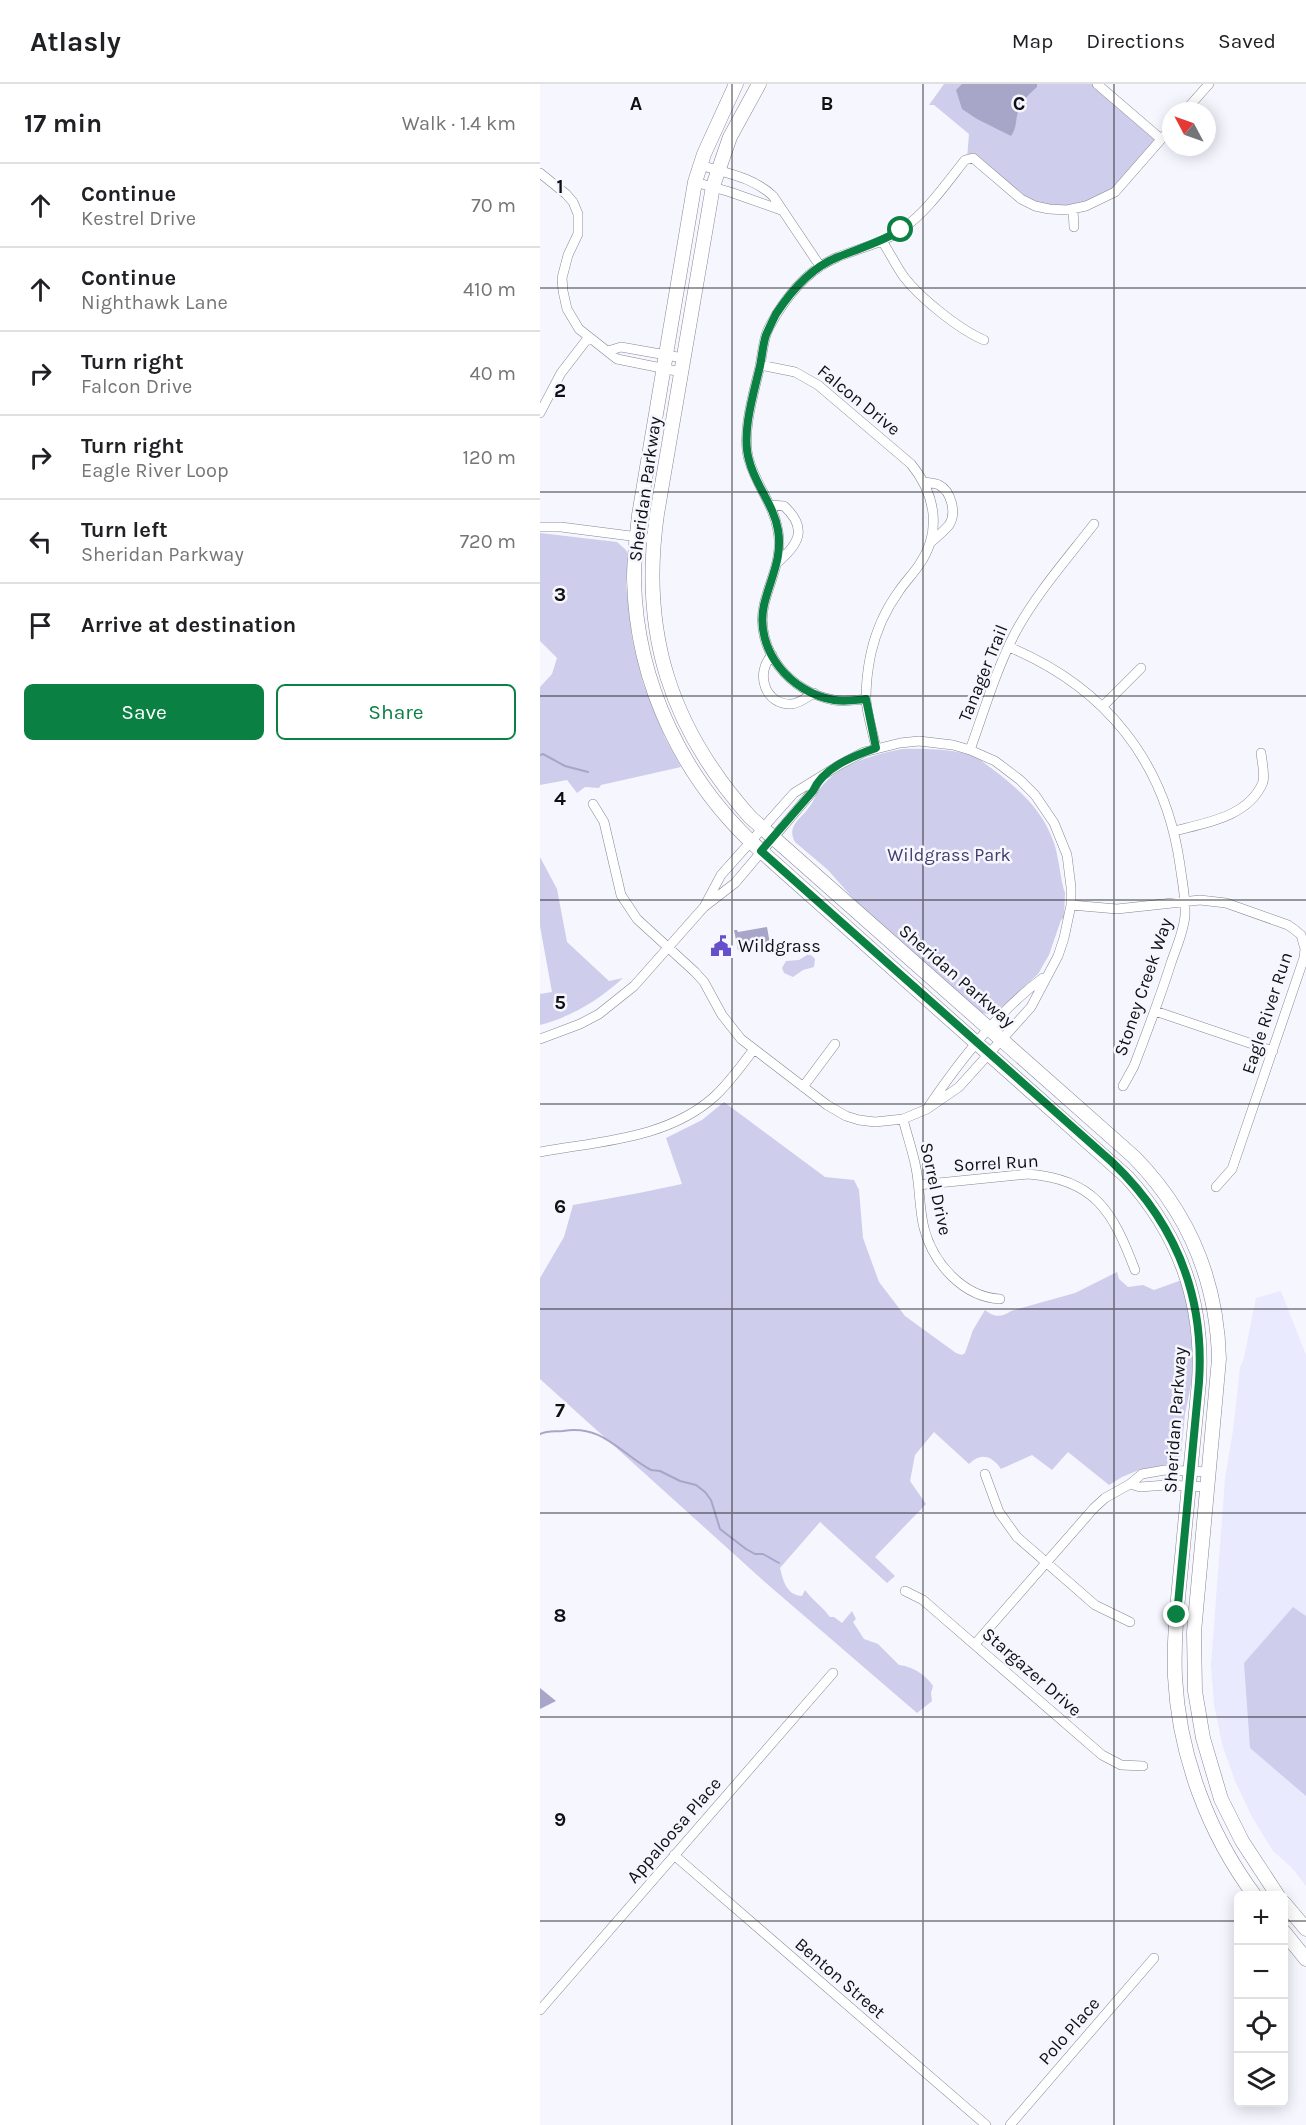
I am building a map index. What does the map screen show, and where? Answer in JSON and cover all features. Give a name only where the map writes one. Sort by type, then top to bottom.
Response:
[{"type":"main road","name":"Sheridan Parkway","points":[[736,84],[700,165],[695,182],[664,362],[637,537],[634,577],[644,660],[653,690],[671,734],[714,802],[756,847],[1127,1177],[1150,1203],[1174,1243],[1193,1296],[1199,1335],[1199,1375],[1175,1629],[1175,1676],[1180,1719],[1191,1767],[1212,1825],[1236,1869],[1251,1891]]},
{"type":"main road","name":"Sheridan Parkway","points":[[759,84],[730,137],[713,186],[654,539],[652,586],[654,618],[660,650],[672,691],[686,725],[710,767],[730,793],[768,833],[1117,1141],[1146,1169],[1171,1201],[1192,1236],[1204,1265],[1211,1292],[1218,1343],[1217,1384],[1194,1647],[1200,1723],[1211,1769],[1228,1814],[1254,1862],[1274,1891]]},
{"type":"main road","points":[[1288,1908],[1306,1929]]},
{"type":"main road","points":[[1288,1937],[1306,1959]]},
{"type":"street","points":[[866,699],[833,700],[796,684],[782,672],[772,655],[763,626],[764,606],[780,548],[778,528],[770,505],[753,474],[747,445],[748,424],[766,335],[786,300],[820,266],[837,257],[882,241],[901,230],[919,215],[965,160],[973,158],[1021,199],[1035,206],[1049,209],[1072,209],[1086,206],[1115,192],[1161,139],[1097,84]]},
{"type":"street","points":[[1193,102],[1209,84]]},
{"type":"street","points":[[700,165],[765,188],[773,196],[820,266]]},
{"type":"street","points":[[540,173],[566,194],[577,210],[580,224],[564,266],[562,291],[572,319],[588,338],[617,359],[664,362],[683,358]]},
{"type":"street","points":[[695,182],[781,210]]},
{"type":"street","points":[[1072,209],[1074,227]]},
{"type":"street","points":[[882,241],[906,279],[920,293],[968,333],[984,339]]},
{"type":"street","points":[[540,413],[561,373],[588,338]]},
{"type":"street","points":[[608,351],[621,347],[664,362],[681,372]]},
{"type":"street","name":"Falcon Drive","points":[[760,365],[795,372],[818,385],[911,464],[924,482],[930,497],[934,523],[931,542],[920,564],[899,590],[883,617],[871,653],[866,699],[876,748]]},
{"type":"street","name":"Falcon Drive","points":[[924,482],[938,484],[949,497],[952,507],[949,524],[931,542]]},
{"type":"street","points":[[770,505],[784,506],[795,519],[798,528],[799,537],[795,545],[778,562]]},
{"type":"street","name":"Tanager Trail","points":[[970,750],[1009,647],[1029,610],[1094,524]]},
{"type":"street","points":[[540,527],[561,527],[654,539]]},
{"type":"street","name":"Stoney Creek Way","points":[[1009,647],[1047,664],[1066,676],[1103,706],[1121,726],[1147,763],[1159,787],[1174,831],[1185,902],[1183,928],[1155,1011],[1134,1066],[1123,1086]]},
{"type":"street","points":[[772,655],[763,668],[762,679],[772,697],[791,704],[814,693]]},
{"type":"street","points":[[1103,706],[1141,668]]},
{"type":"street","points":[[540,1039],[580,1024],[616,1002],[634,986],[668,947],[704,907],[735,884],[756,847],[794,793],[848,760],[876,748],[900,743],[919,741],[953,745],[970,750],[1008,770],[1035,795],[1061,838],[1067,855],[1071,905],[1064,938],[1058,956],[1031,1007],[959,1087],[927,1109],[903,1119],[875,1122],[853,1118],[836,1110],[803,1087],[731,1029],[704,982],[695,972],[668,947],[637,919],[621,895],[604,822],[593,804]]},
{"type":"street","points":[[1174,831],[1218,820],[1240,808],[1264,780],[1261,753]]},
{"type":"street","points":[[704,907],[721,875],[756,847],[813,791],[818,780]]},
{"type":"street","name":"Eagle River Run","points":[[1071,905],[1136,908],[1200,900],[1226,903],[1288,925],[1301,935],[1305,949],[1304,958],[1273,1051],[1232,1169],[1216,1187]]},
{"type":"street","points":[[927,1109],[946,1081],[1021,994],[1045,977]]},
{"type":"street","points":[[1155,1011],[1273,1051]]},
{"type":"street","points":[[803,1087],[836,1044]]},
{"type":"street","points":[[540,1152],[637,1135],[686,1117],[716,1096],[754,1049]]},
{"type":"street","name":"Sorrel Drive","points":[[903,1119],[916,1168],[924,1230],[937,1258],[958,1282],[985,1298],[1000,1299]]},
{"type":"street","name":"Sorrel Run","points":[[918,1185],[1028,1174],[1065,1181],[1084,1191],[1106,1210],[1122,1234],[1135,1270]]},
{"type":"street","points":[[975,1644],[1105,1498],[1130,1484],[1142,1474],[1165,1470],[1209,1472]]},
{"type":"street","points":[[985,1474],[992,1497],[1007,1526],[1095,1605],[1130,1622]]},
{"type":"street","points":[[1130,1484],[1140,1487],[1208,1487]]},
{"type":"street","name":"Stargazer Drive","points":[[905,1591],[923,1600],[1102,1755],[1121,1765],[1143,1766]]},
{"type":"street","name":"Appaloosa Place","points":[[540,2010],[833,1673]]},
{"type":"street","name":"Benton Street","points":[[674,1855],[986,2125]]},
{"type":"street","name":"Polo Place","points":[[1010,2125],[1154,1958]]},
{"type":"shaded area","points":[[962,84],[1037,84],[1037,87],[1021,105],[1011,136],[962,109],[956,90]]},
{"type":"shaded area","points":[[767,927],[770,944],[738,950],[734,930],[738,932]]},
{"type":"shaded area","points":[[1281,1291],[1306,1355],[1306,1886],[1291,1867],[1273,1851],[1252,1817],[1235,1781],[1222,1744],[1214,1705],[1211,1665],[1225,1479],[1240,1368],[1256,1298]]},
{"type":"shaded area","points":[[540,1688],[556,1701],[540,1709]]},
{"type":"green space","points":[[944,84],[1097,84],[1161,139],[1115,192],[1086,206],[1035,206],[967,159],[969,134],[934,105],[929,105]]},
{"type":"green space","points":[[540,533],[617,542],[626,550],[628,555],[626,584],[632,638],[643,683],[665,738],[681,767],[601,785],[599,788],[585,787],[577,793],[567,780],[540,785],[540,687],[552,674],[557,658],[540,641]]},
{"type":"green space","name":"Wildgrass Park","points":[[902,749],[953,751],[979,759],[1013,785],[1033,805],[1054,843],[1065,892],[1064,918],[1061,920],[1049,955],[1038,974],[993,1015],[982,1013],[859,905],[828,870],[795,842],[793,837],[795,824],[829,778],[859,761]]},
{"type":"green space","points":[[540,857],[557,889],[567,942],[609,981],[623,978],[584,1007],[540,1025],[540,994],[552,992],[540,926]]},
{"type":"green space","points":[[807,955],[815,959],[814,967],[803,970],[793,977],[784,973],[782,968],[786,961],[799,960]]},
{"type":"green space","points":[[724,1102],[825,1177],[854,1180],[859,1190],[863,1238],[879,1282],[905,1316],[956,1353],[962,1355],[965,1353],[973,1330],[985,1310],[1001,1316],[1011,1311],[1075,1293],[1117,1272],[1119,1279],[1128,1287],[1143,1285],[1154,1290],[1182,1280],[1193,1338],[1193,1375],[1185,1414],[1181,1455],[1176,1463],[1139,1470],[1109,1485],[1068,1452],[1052,1470],[1032,1455],[1001,1469],[994,1461],[986,1457],[973,1460],[969,1464],[934,1432],[915,1455],[910,1481],[926,1504],[875,1557],[895,1576],[887,1583],[820,1522],[780,1568],[786,1586],[792,1593],[802,1596],[805,1590],[830,1617],[842,1623],[852,1611],[856,1619],[853,1622],[864,1639],[878,1644],[899,1665],[914,1669],[927,1678],[933,1686],[932,1701],[917,1713],[766,1583],[540,1379],[540,1278],[564,1237],[573,1205],[682,1184],[666,1138],[702,1120]]},
{"type":"green space","points":[[1293,1607],[1306,1616],[1306,1796],[1250,1748],[1244,1663]]},
{"type":"waterway","points":[[540,755],[543,754],[565,766],[588,772]]},
{"type":"waterway","points":[[540,1434],[577,1430],[589,1432],[610,1442],[651,1470],[660,1471],[680,1481],[696,1485],[711,1500],[720,1529],[746,1549],[755,1554],[763,1554],[779,1563]]},
{"type":"place","name":"Wildgrass","points":[[721,946]]},
{"type":"route","points":[[901,230],[882,241],[837,257],[820,266],[786,300],[766,335],[748,424],[747,445],[753,474],[770,505],[778,528],[780,548],[764,606],[763,626],[766,641],[782,672],[796,684],[833,700],[866,699],[876,748],[841,764],[818,780],[813,791],[761,851],[1112,1162],[1139,1189],[1167,1230],[1187,1274],[1193,1296],[1200,1351],[1177,1615]]}]
